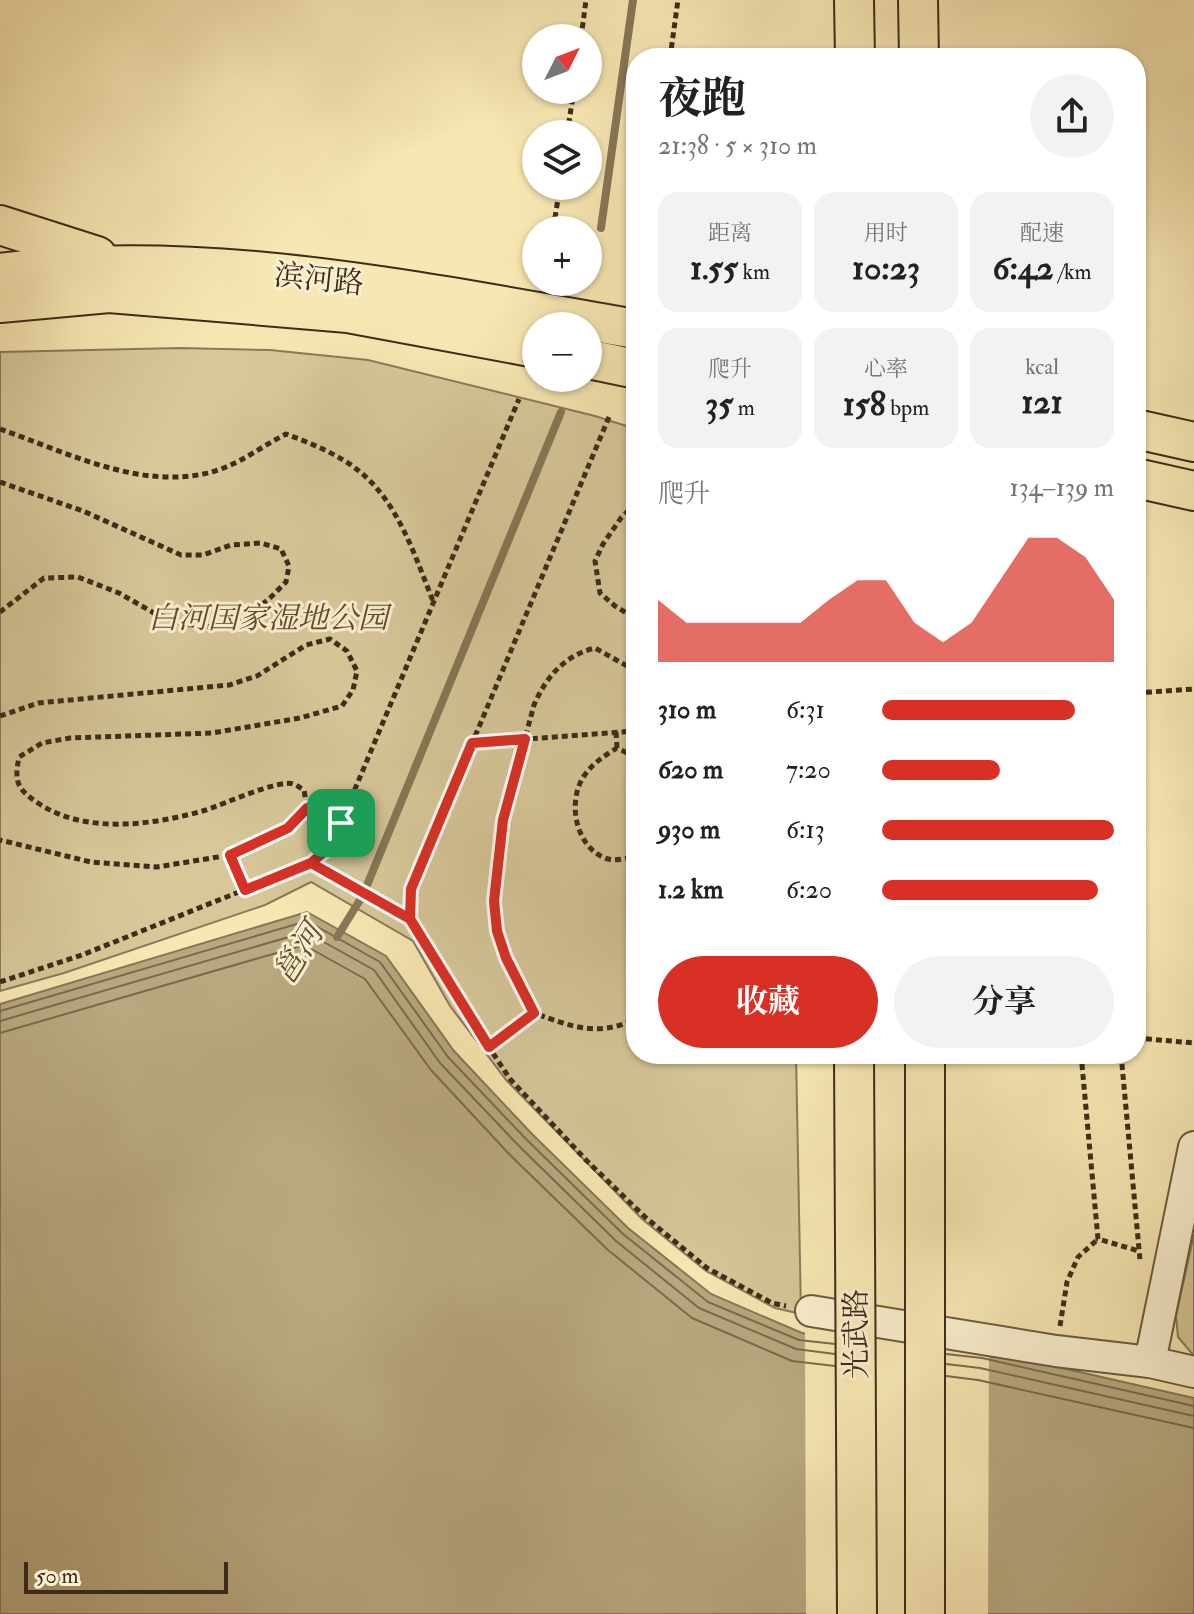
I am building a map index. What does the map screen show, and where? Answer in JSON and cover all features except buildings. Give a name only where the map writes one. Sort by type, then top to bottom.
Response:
[{"type":"main road","points":[[854,0],[855,48]]},
{"type":"main road","points":[[918,0],[919,48]]},
{"type":"main road","points":[[0,225],[114,278]]},
{"type":"main road","points":[[0,256],[38,268],[114,278]]},
{"type":"main road","points":[[0,273],[38,268]]},
{"type":"main road","name":"滨河路","points":[[0,303],[114,278],[335,278],[626,327]]},
{"type":"main road","name":"滨河路","points":[[114,278],[348,313],[522,345]]},
{"type":"main road","points":[[602,362],[626,367]]},
{"type":"main road","points":[[1146,431],[1194,442]]},
{"type":"main road","points":[[1146,480],[1194,491]]},
{"type":"main road","name":"光武路","points":[[854,1064],[857,1614]]},
{"type":"main road","points":[[925,1064],[925,1614]]},
{"type":"lane","points":[[1150,1362],[1194,1147]]},
{"type":"lane","points":[[811,1311],[1056,1351],[1150,1362],[1194,1372]]},
{"type":"path","points":[[583,24],[586,0]]},
{"type":"path","points":[[671,48],[678,0]]},
{"type":"path","points":[[0,982],[82,955],[311,863],[331,846],[519,399]]},
{"type":"path","points":[[410,919],[411,889],[609,417]]},
{"type":"path","points":[[0,429],[91,463],[154,476],[193,476],[227,467],[286,434],[313,444],[359,471],[388,503],[410,543],[433,602]]},
{"type":"path","points":[[0,482],[83,511],[181,555],[203,555],[231,545],[261,543],[281,549],[289,566],[286,582],[268,600],[239,620],[212,627],[183,624],[78,577],[44,578],[0,612]]},
{"type":"path","points":[[626,514],[595,561],[600,593],[626,613]]},
{"type":"path","points":[[0,716],[38,703],[229,685],[257,676],[306,645],[330,639],[347,651],[357,671],[353,690],[342,706],[300,718],[212,733],[70,738],[42,743],[19,757],[15,776],[23,793],[45,808],[68,819],[96,823],[157,820],[204,810],[272,785],[292,783],[304,790],[307,808]]},
{"type":"path","points":[[626,665],[595,648],[577,652],[556,670],[541,689],[503,820],[494,901],[497,931],[506,958],[534,1013],[568,1025],[595,1030],[626,1023]]},
{"type":"path","points":[[1146,692],[1194,689]]},
{"type":"path","points":[[616,732],[617,748]]},
{"type":"path","points":[[472,743],[626,732]]},
{"type":"path","points":[[617,748],[626,752]]},
{"type":"path","points":[[617,748],[597,760],[581,779],[574,807],[578,829],[590,847],[606,859],[626,858]]},
{"type":"path","points":[[307,808],[341,823]]},
{"type":"path","points":[[0,840],[91,862],[157,867],[230,855],[288,828],[307,808]]},
{"type":"path","points":[[230,855],[245,890]]},
{"type":"path","points":[[311,863],[410,919],[510,1079],[645,1217],[707,1268],[772,1303],[811,1311]]},
{"type":"path","points":[[489,1047],[534,1013]]},
{"type":"path","points":[[1146,1039],[1194,1043]]},
{"type":"path","points":[[1082,1064],[1098,1239]]},
{"type":"path","points":[[1122,1064],[1141,1267]]},
{"type":"path","points":[[1098,1239],[1139,1251]]},
{"type":"path","points":[[1056,1351],[1067,1282],[1078,1257],[1098,1239]]},
{"type":"green space","name":"白河国家湿地公园","points":[[180,348],[270,350],[368,360],[626,426],[626,1064],[796,1064],[801,1314],[775,1308],[706,1271],[642,1219],[507,1081],[450,1006],[413,941],[311,882],[265,905],[64,973],[0,991],[0,352]]},
{"type":"green space","points":[[1194,1234],[1194,1356],[1178,1337],[1176,1316]]},
{"type":"water","points":[[307,912],[386,956],[454,1051],[532,1134],[628,1228],[711,1294],[802,1333],[983,1350],[1194,1398],[1194,1614],[0,1614],[0,1004]]},
{"type":"pier","points":[[805,1329],[989,1347],[988,1614],[806,1614]]},
{"type":"waterway","name":"邕河","points":[[626,48],[633,0]]},
{"type":"waterway","name":"邕河","points":[[602,221],[626,50]]},
{"type":"waterway","name":"邕河","points":[[337,937],[363,895],[561,412]]},
{"type":"route","points":[[341,823],[307,808],[288,828],[230,855],[245,890],[311,863],[410,919],[489,1047],[534,1013],[506,958],[497,931],[494,901],[503,820],[525,739],[472,743],[411,889],[410,919],[311,863],[331,846],[341,823]]}]
